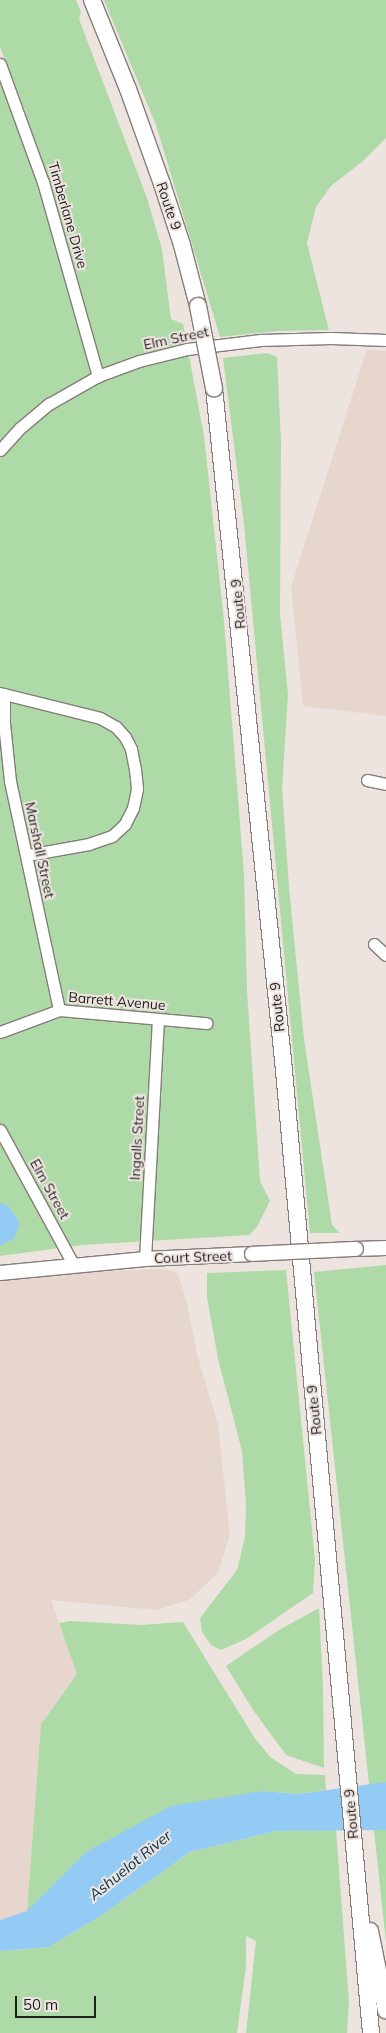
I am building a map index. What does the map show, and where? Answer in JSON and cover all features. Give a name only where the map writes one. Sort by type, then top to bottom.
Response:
[{"type":"highway","name":"Route 9","points":[[92,0],[128,89],[182,245],[198,306],[214,388],[283,1060],[371,2033]]},
{"type":"highway","points":[[356,1872],[386,2010]]},
{"type":"highway","points":[[360,2033],[365,1978]]},
{"type":"main road","name":"Court Street","points":[[0,1272],[145,1259],[386,1248]]},
{"type":"street","name":"Timberlane Drive","points":[[0,64],[44,182],[98,376]]},
{"type":"street","name":"Elm Street","points":[[0,450],[20,428],[42,410],[98,376],[164,354],[230,343],[293,338],[386,340]]},
{"type":"street","name":"Marshall Street","points":[[2,694],[10,781],[58,1010]]},
{"type":"street","points":[[2,694],[100,718],[116,727],[125,737],[131,749],[135,768],[137,789],[133,808],[125,824],[112,836],[82,846],[26,855]]},
{"type":"street","points":[[367,780],[386,784]]},
{"type":"street","points":[[374,944],[386,955]]},
{"type":"street","name":"Barrett Avenue","points":[[0,1032],[58,1010],[206,1023]]},
{"type":"street","name":"Ingalls Street","points":[[145,1259],[158,1020]]},
{"type":"street","name":"Elm Street","points":[[0,1130],[73,1264]]},
{"type":"shaded area","points":[[367,349],[386,351],[386,716],[303,706],[291,587]]},
{"type":"shaded area","points":[[159,1269],[173,1271],[178,1274],[187,1303],[197,1354],[218,1425],[230,1535],[218,1573],[189,1600],[156,1610],[51,1600],[77,1674],[41,1724],[27,1911],[0,1920],[0,1281],[90,1272]]},
{"type":"green space","points":[[0,0],[76,0],[81,12],[79,19],[147,198],[162,249],[171,319],[183,324],[204,436],[224,621],[244,874],[247,991],[260,1181],[270,1201],[257,1227],[249,1235],[82,1245],[0,1256],[0,77],[15,116],[26,114],[0,47]]},
{"type":"green space","points":[[104,0],[386,0],[386,138],[363,161],[331,186],[316,207],[307,243],[329,330],[278,331],[220,337],[156,125]]},
{"type":"green space","points":[[267,353],[277,357],[281,441],[280,614],[288,694],[282,789],[289,887],[304,1039],[332,1225],[340,1233],[310,1233],[244,524],[223,358]]},
{"type":"green space","points":[[386,1265],[386,1942],[314,1272]]},
{"type":"green space","points":[[286,1270],[315,1560],[313,1593],[246,1639],[221,1650],[211,1645],[202,1632],[200,1618],[237,1570],[245,1537],[246,1505],[242,1451],[218,1359],[207,1297],[207,1273]]},
{"type":"green space","points":[[319,1608],[323,1687],[324,1768],[286,1755],[253,1710],[226,1666],[279,1630]]},
{"type":"green space","points":[[71,1621],[141,1625],[183,1622],[254,1737],[270,1757],[296,1774],[325,1775],[326,1790],[298,1794],[262,1791],[27,1911],[41,1724],[77,1674],[59,1623]]},
{"type":"green space","points":[[336,1830],[349,2002],[347,2033],[246,2033],[256,1941],[246,1936],[246,1966],[237,2033],[0,2033],[0,1951],[49,1947],[102,1915],[190,1852],[276,1831]]},
{"type":"water","points":[[0,1203],[8,1206],[20,1223],[14,1239],[0,1245]]},
{"type":"water","name":"Ashuelot River","points":[[386,1782],[386,1830],[276,1831],[190,1852],[102,1915],[49,1947],[0,1951],[0,1920],[27,1911],[86,1852],[171,1806],[262,1791],[298,1794]]}]
